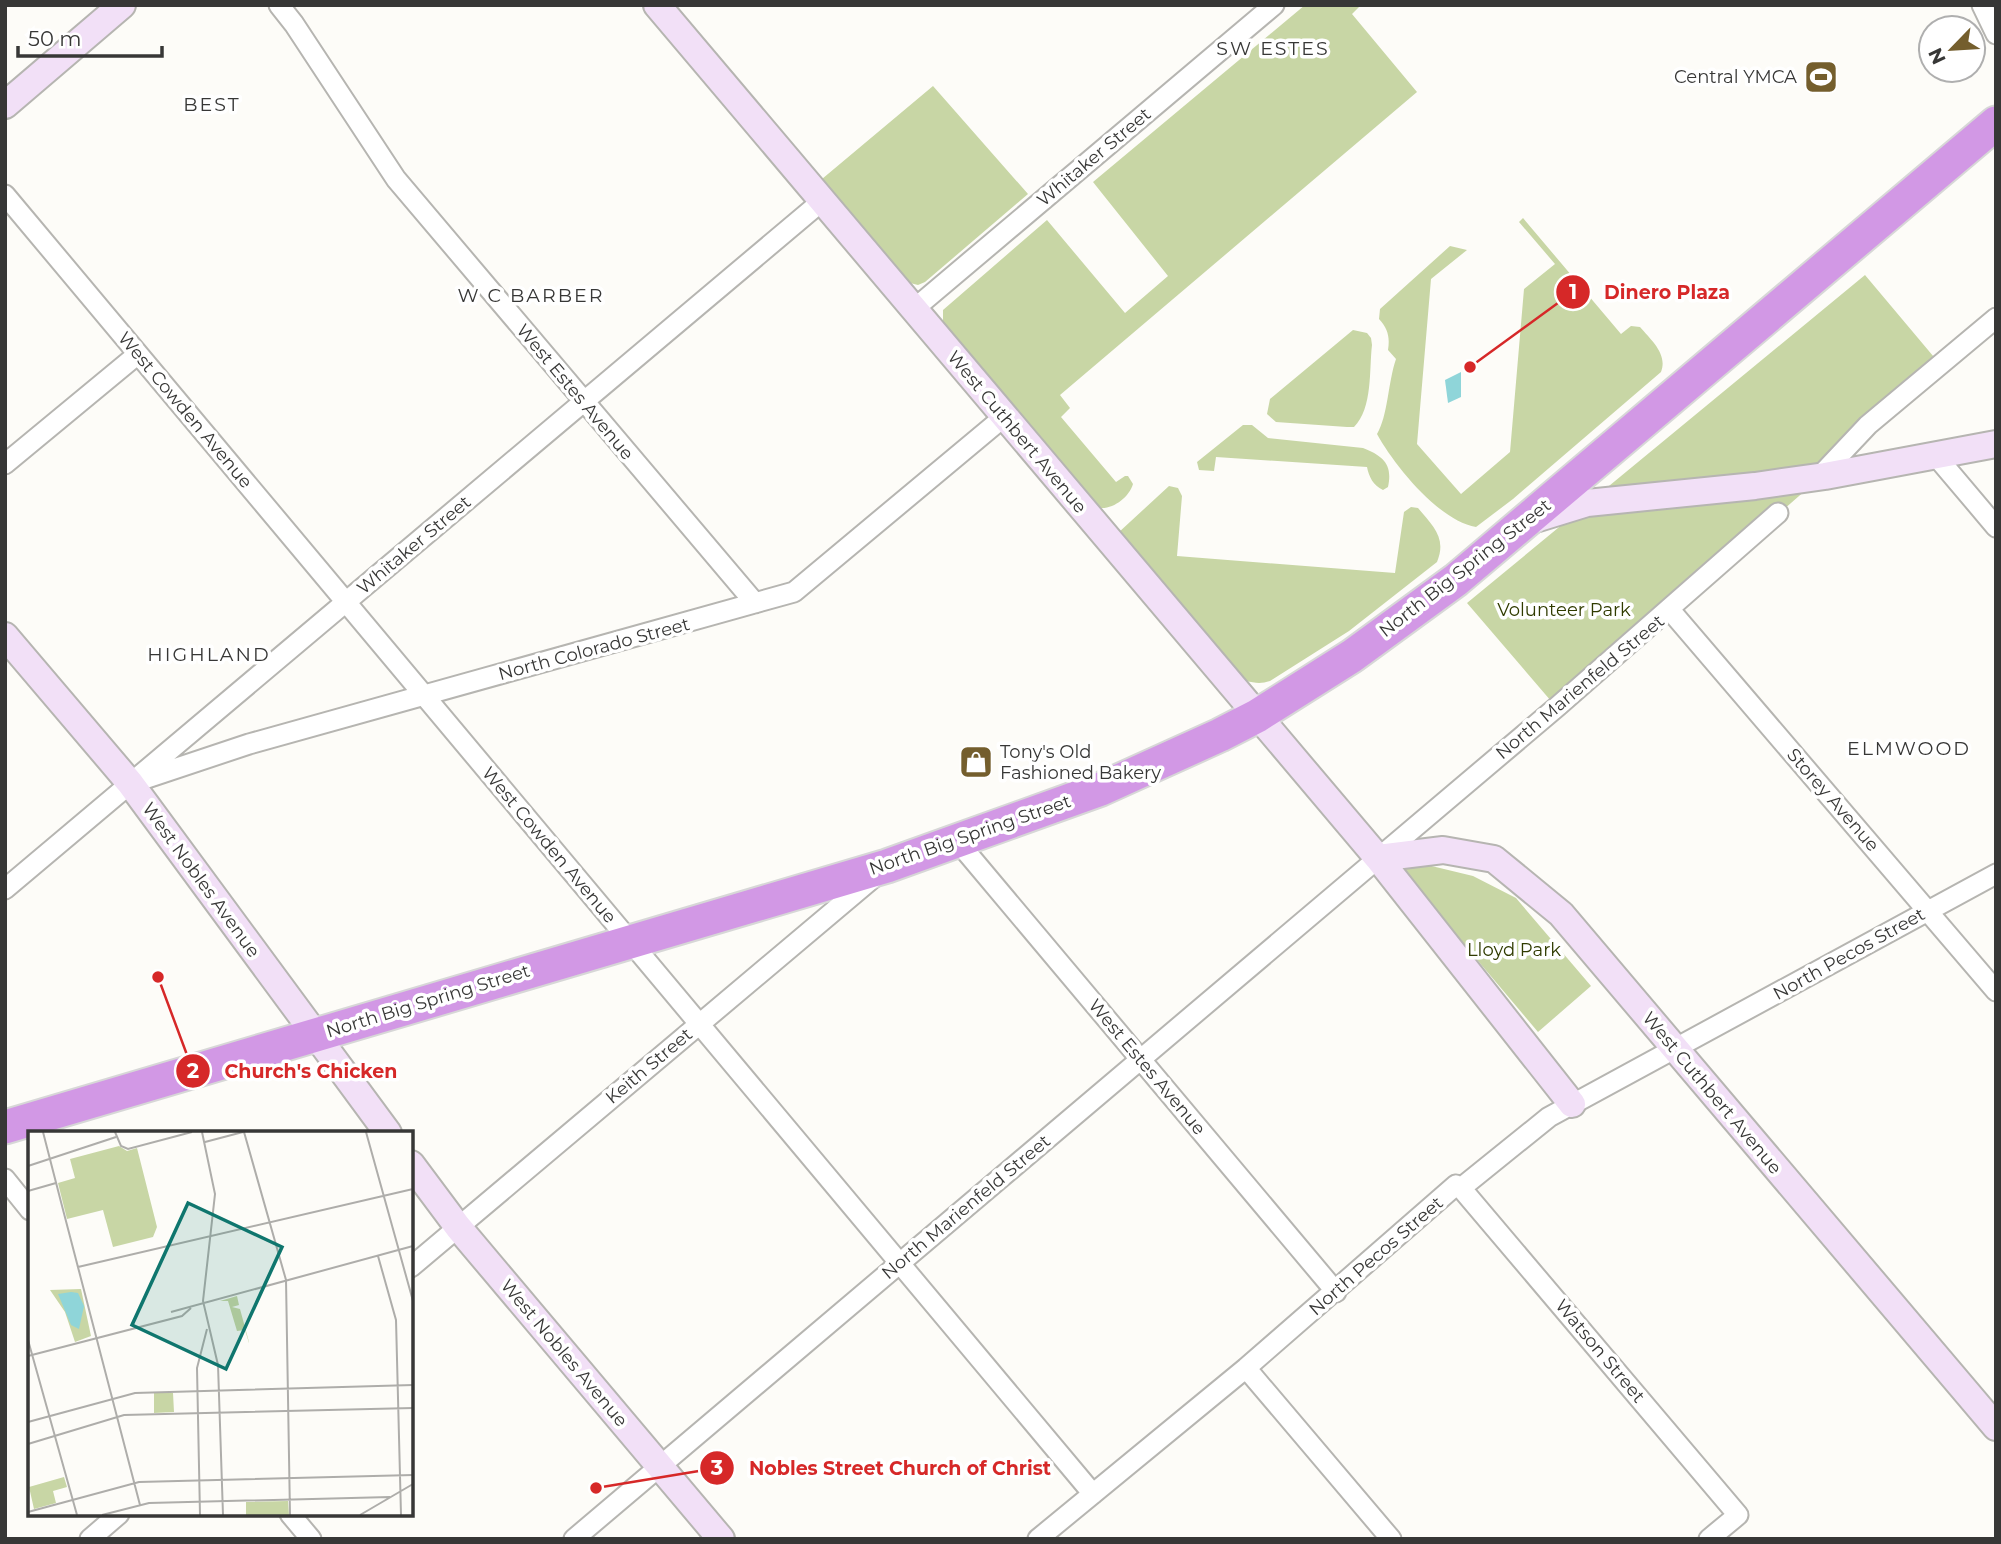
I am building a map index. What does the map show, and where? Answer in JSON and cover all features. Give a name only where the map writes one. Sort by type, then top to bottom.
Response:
[{"type":"highway","name":"North Big Spring Street","points":[[5,1127],[629,940],[887,866],[1101,789],[1220,735],[1257,716],[1352,656],[1456,580],[1996,123]]},
{"type":"street","points":[[5,105],[122,5]]},
{"type":"street","name":"West Estes Avenue","points":[[279,5],[396,179],[755,603]]},
{"type":"street","name":"West Cuthbert Avenue","points":[[657,5],[1378,858],[1572,1104]]},
{"type":"street","name":"Whitaker Street","points":[[914,309],[1274,5]]},
{"type":"street","points":[[1982,5],[1996,34]]},
{"type":"street","name":"West Cowden Avenue","points":[[5,195],[1093,1494]]},
{"type":"street","name":"Whitaker Street","points":[[5,889],[822,201]]},
{"type":"street","points":[[1819,477],[1868,425],[1996,318]]},
{"type":"street","points":[[5,464],[138,354]]},
{"type":"street","name":"North Colorado Street","points":[[130,783],[249,744],[793,592],[1005,416]]},
{"type":"street","points":[[1527,522],[1587,503],[1819,477],[1996,444]]},
{"type":"street","points":[[1936,456],[1996,527]]},
{"type":"street","name":"North Marienfeld Street","points":[[574,1539],[1357,877],[1670,610],[1778,513]]},
{"type":"street","name":"Storey Avenue","points":[[1670,610],[1996,990]]},
{"type":"street","name":"West Nobles Avenue","points":[[5,636],[130,783],[387,1131]]},
{"type":"street","name":"West Estes Avenue","points":[[958,842],[1336,1292]]},
{"type":"street","name":"West Cuthbert Avenue","points":[[1378,858],[1443,850],[1494,859],[1561,914],[1996,1427]]},
{"type":"street","name":"Keith Street","points":[[413,1265],[887,866]]},
{"type":"street","name":"North Pecos Street","points":[[1038,1539],[1336,1292],[1456,1185],[1461,1188],[1549,1117],[1996,874]]},
{"type":"street","name":"West Nobles Avenue","points":[[413,1167],[458,1227],[721,1539]]},
{"type":"street","points":[[5,1179],[28,1208]]},
{"type":"street","name":"Watson Street","points":[[1461,1188],[1738,1515],[1709,1539]]},
{"type":"street","points":[[1246,1368],[1391,1539]]},
{"type":"street","points":[[90,1539],[117,1516]]},
{"type":"street","points":[[292,1516],[311,1539]]},
{"type":"green space","points":[[1305,5],[1361,5],[1352,14],[1417,92],[1060,395],[1070,408],[1061,417],[1116,482],[1128,476],[1133,484],[1128,494],[1118,503],[1096,507],[943,323],[943,310],[1047,220],[1125,313],[1168,276],[1093,182]]},
{"type":"green space","points":[[933,86],[1028,194],[925,282],[918,285],[910,283],[822,179]]},
{"type":"green space","points":[[1523,218],[1621,334],[1631,326],[1640,327],[1657,348],[1663,365],[1661,372],[1513,499],[1476,527],[1447,514],[1419,490],[1394,461],[1377,434],[1381,427],[1396,359],[1388,350],[1388,333],[1379,319],[1380,309],[1450,246],[1467,250],[1431,279],[1417,444],[1461,494],[1510,452],[1524,289],[1555,264],[1519,222]]},
{"type":"green space","name":"Volunteer Park","points":[[1865,275],[1944,369],[1557,708],[1467,603]]},
{"type":"green space","points":[[1353,330],[1367,333],[1372,345],[1367,399],[1354,427],[1276,422],[1267,414],[1270,399]]},
{"type":"green space","points":[[1243,425],[1252,425],[1268,438],[1363,448],[1385,462],[1389,472],[1388,487],[1383,490],[1377,486],[1367,467],[1216,457],[1214,471],[1199,470],[1197,462]]},
{"type":"green space","points":[[1169,486],[1178,488],[1182,496],[1177,556],[1395,573],[1404,512],[1411,507],[1418,508],[1437,533],[1440,554],[1437,562],[1349,631],[1270,681],[1246,681],[1118,533]]},
{"type":"green space","name":"Lloyd Park","points":[[1415,862],[1473,876],[1516,898],[1591,986],[1538,1032],[1403,872]]},
{"type":"water","points":[[1461,372],[1461,397],[1448,403],[1445,380]]},
{"type":"place","name":"Central YMCA","points":[[1821,77]]},
{"type":"place","name":"Dinero Plaza","points":[[1470,367]]},
{"type":"place","name":"Tony's Old Fashioned Bakery","points":[[976,762]]},
{"type":"place","name":"Church's Chicken","points":[[158,977]]},
{"type":"place","name":"Nobles Street Church of Christ","points":[[596,1488]]},
{"type":"district","name":"SW ESTES","points":[[1273,48]]},
{"type":"district","name":"BEST","points":[[212,104]]},
{"type":"district","name":"W C BARBER","points":[[531,295]]},
{"type":"district","name":"HIGHLAND","points":[[209,654]]},
{"type":"district","name":"ELMWOOD","points":[[1909,748]]}]
